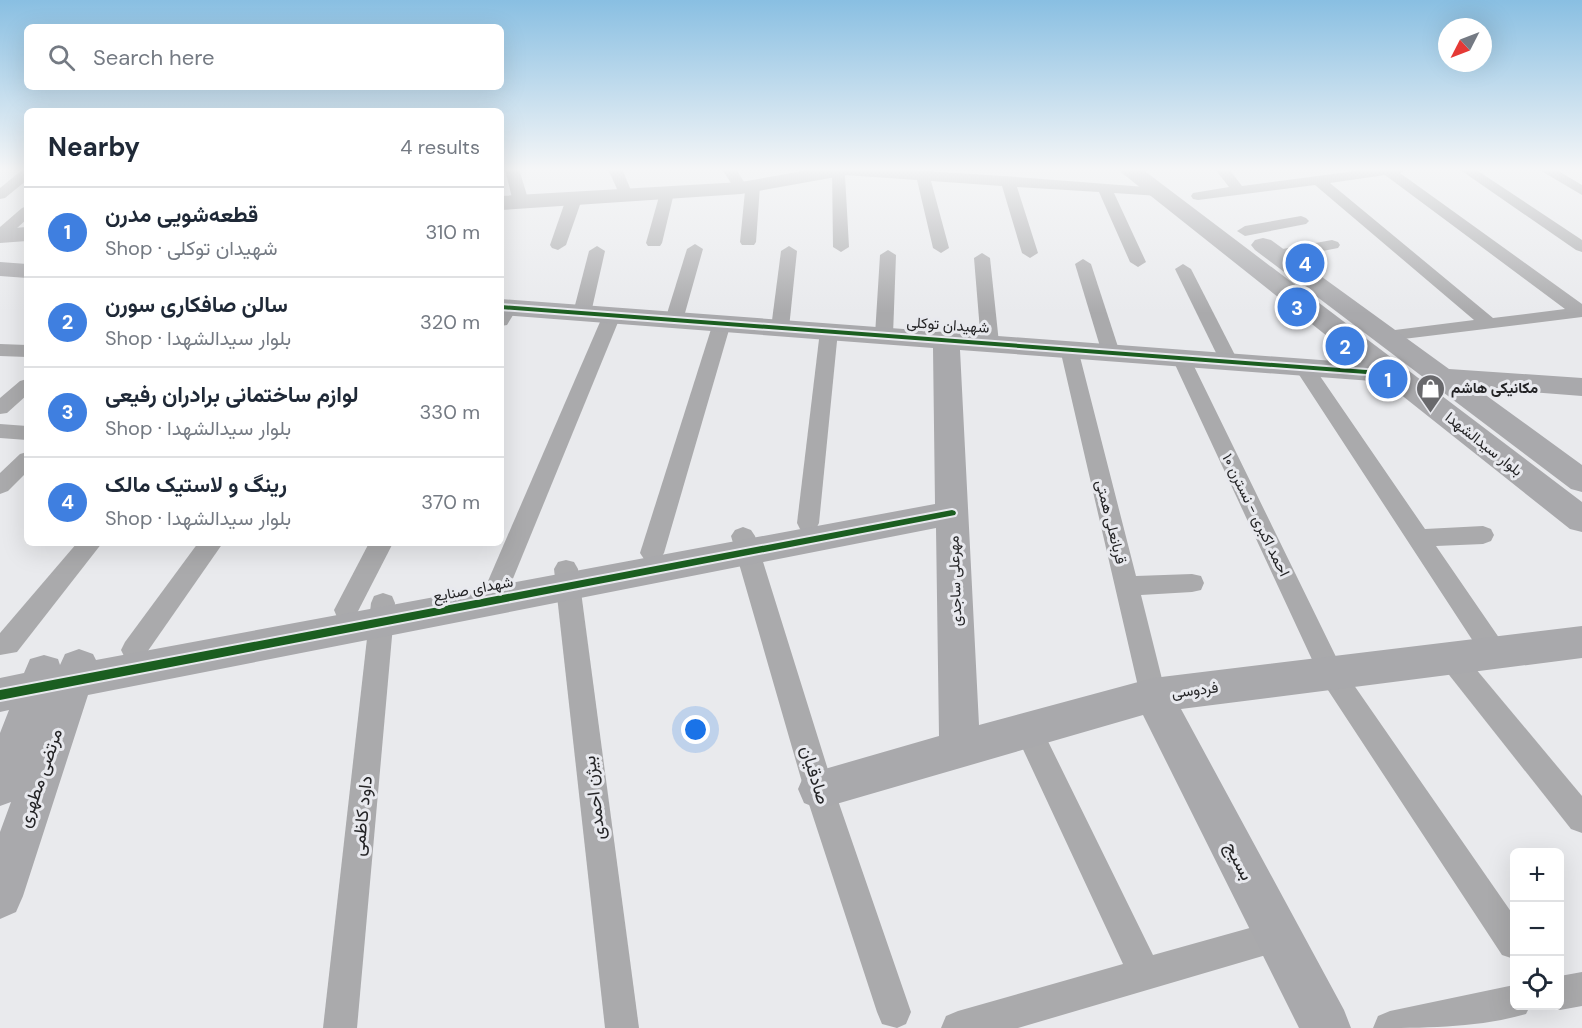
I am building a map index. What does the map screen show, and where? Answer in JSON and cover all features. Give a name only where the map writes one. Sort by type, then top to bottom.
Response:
[{"type":"street","points":[[0,236],[21,217]]},
{"type":"street","points":[[558,245],[568,217]]},
{"type":"street","points":[[654,243],[661,217]]},
{"type":"street","points":[[748,217],[748,242]]},
{"type":"street","points":[[841,217],[841,247]]},
{"type":"street","points":[[933,217],[941,248]]},
{"type":"street","points":[[1019,217],[1030,253]]},
{"type":"street","points":[[1117,217],[1138,262]]},
{"type":"street","name":"بلوار سیدالشهدا","points":[[1205,217],[1394,374],[1582,520]]},
{"type":"street","name":"بلوار سیدالشهدا","points":[[1226,217],[1582,481]]},
{"type":"street","points":[[1371,217],[1490,324]]},
{"type":"street","points":[[1457,217],[1581,312]]},
{"type":"street","points":[[1537,217],[1582,247]]},
{"type":"street","points":[[1245,231],[1301,221]]},
{"type":"street","points":[[0,236],[24,234]]},
{"type":"street","points":[[0,236],[6,240],[6,245],[0,253]]},
{"type":"street","points":[[1277,255],[1332,246]]},
{"type":"street","points":[[674,320],[695,249]]},
{"type":"street","points":[[582,313],[597,251]]},
{"type":"street","points":[[780,328],[789,251]]},
{"type":"street","points":[[884,335],[888,255]]},
{"type":"street","points":[[982,258],[990,344]]},
{"type":"street","points":[[1083,264],[1111,352]]},
{"type":"street","points":[[0,269],[24,271]]},
{"type":"street","points":[[1183,270],[1229,361]]},
{"type":"street","name":"شهیدان توکلی","points":[[504,311],[612,315],[1394,374]]},
{"type":"street","points":[[1387,336],[1581,312]]},
{"type":"street","points":[[500,581],[612,315]]},
{"type":"street","points":[[652,553],[722,323]]},
{"type":"street","points":[[808,523],[829,331]]},
{"type":"street","points":[[12,351],[24,338]]},
{"type":"street","name":"مهرعلی ساجدی","points":[[946,340],[960,750]]},
{"type":"street","name":"قربانعلی همتی","points":[[1069,349],[1153,695]]},
{"type":"street","name":"احمد اکبری - نسترن ۱۰","points":[[1180,358],[1331,673],[1510,936]]},
{"type":"street","points":[[1304,367],[1495,653]]},
{"type":"street","points":[[1441,377],[1582,387]]},
{"type":"street","points":[[0,408],[24,388]]},
{"type":"street","points":[[0,431],[24,432]]},
{"type":"street","points":[[0,486],[24,462]]},
{"type":"street","name":"شهدای صنایع","points":[[3,654],[47,678],[952,505]]},
{"type":"street","name":"شهدای صنایع","points":[[47,678],[135,650],[346,610],[382,613],[500,581],[568,578],[652,553],[745,544],[808,523],[901,515]]},
{"type":"street","points":[[1418,538],[1483,534]]},
{"type":"street","name":"صادقیان","points":[[745,544],[819,789],[894,1012]]},
{"type":"street","points":[[3,654],[88,546]]},
{"type":"street","points":[[135,650],[209,546]]},
{"type":"street","points":[[346,610],[379,546]]},
{"type":"street","name":"بیژن احمدی","points":[[568,578],[622,1028]]},
{"type":"street","points":[[1126,586],[1192,583]]},
{"type":"street","name":"داود کاظمی","points":[[340,1028],[382,613]]},
{"type":"street","name":"فردوسی","points":[[819,789],[1153,695],[1582,642]]},
{"type":"street","points":[[1450,658],[1582,819]]},
{"type":"street","name":"مرتضی مطهری","points":[[0,786],[47,678]]},
{"type":"street","name":"مرتضی مطهری","points":[[0,896],[47,678]]},
{"type":"street","name":"بسیج","points":[[1153,695],[1326,1028]]},
{"type":"street","points":[[1028,730],[1145,975]]},
{"type":"street","points":[[958,1028],[1278,936]]},
{"type":"street","points":[[1564,992],[1582,988]]},
{"type":"street","points":[[1390,1028],[1510,1003]]},
{"type":"cycle path","points":[[504,307],[1393,374]]},
{"type":"cycle path","points":[[0,695],[952,513]]},
{"type":"place","name":"رینگ و لاستیک مالک","points":[[1305,263]]},
{"type":"place","name":"لوازم ساختمانی برادران رفیعی","points":[[1297,307]]},
{"type":"place","name":"سالن صافکاری سورن","points":[[1345,346]]},
{"type":"place","name":"قطعه‌شویی مدرن","points":[[1388,379]]},
{"type":"place","name":"مکانیکی هاشم","points":[[1430,414]]}]
